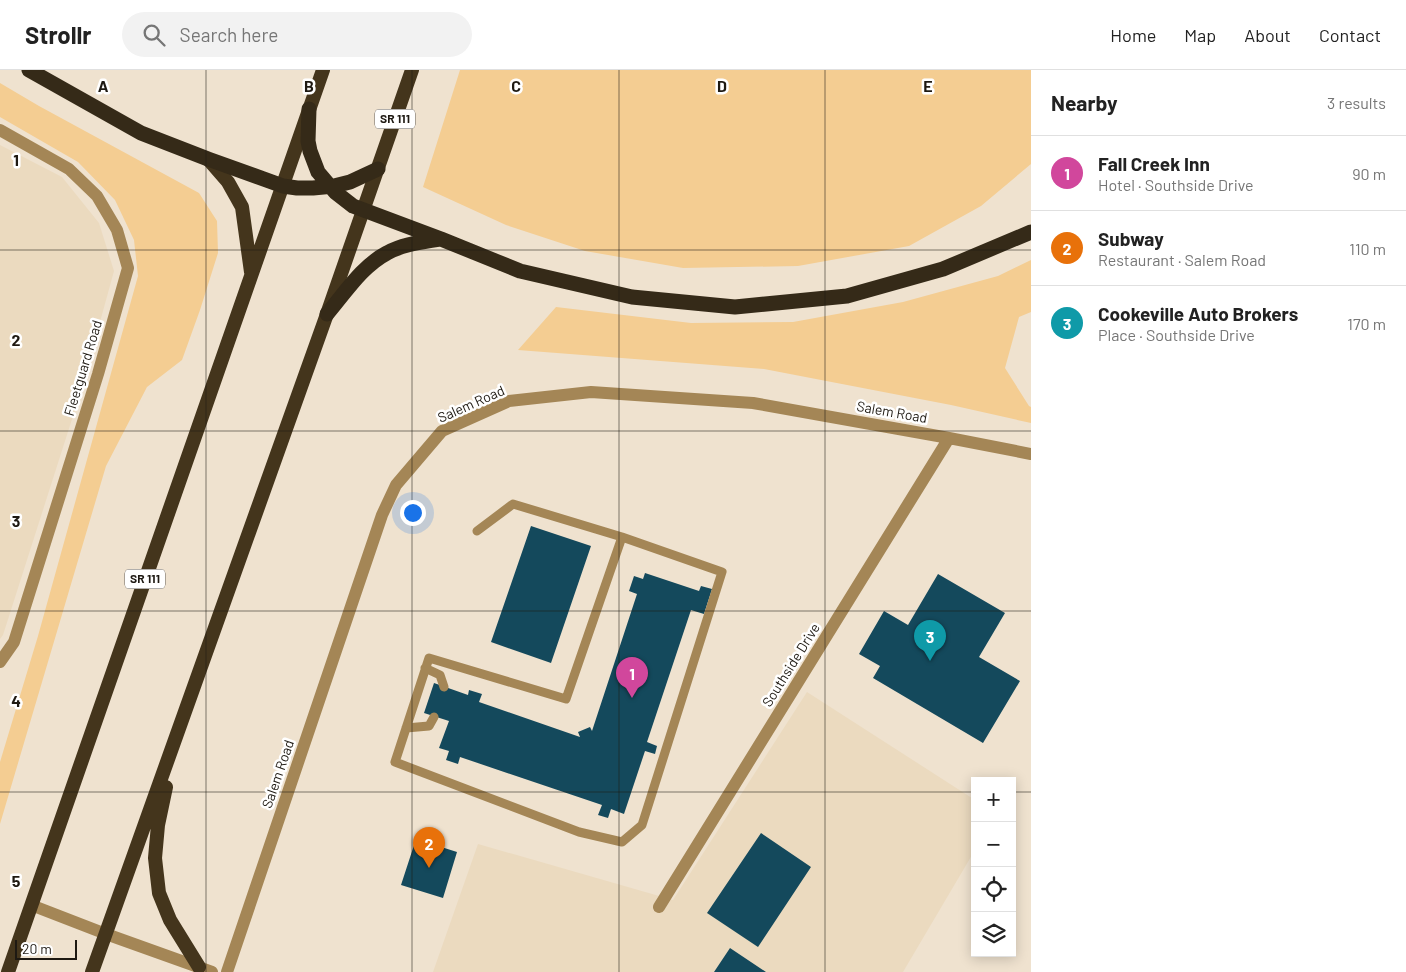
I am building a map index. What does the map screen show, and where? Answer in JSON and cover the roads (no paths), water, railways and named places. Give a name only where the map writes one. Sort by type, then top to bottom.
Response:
[{"type":"highway","points":[[29,70],[141,132],[283,186],[297,188],[329,186],[350,182],[378,169]]},
{"type":"highway","name":"SR 111","points":[[8,972],[323,70]]},
{"type":"highway","name":"SR 111","points":[[92,972],[328,314],[412,70]]},
{"type":"highway","points":[[309,109],[308,140],[318,172],[344,200],[363,211],[441,239],[520,271],[632,297],[735,307],[847,296],[943,269],[1031,232]]},
{"type":"highway","points":[[208,159],[228,182],[242,207],[251,276]]},
{"type":"highway","points":[[328,314],[367,267],[388,253],[413,244],[441,239]]},
{"type":"highway","points":[[174,743],[158,826],[155,858],[159,893],[170,920],[205,970]]},
{"type":"street","name":"Fleetguard Road","points":[[0,130],[69,169],[97,196],[118,230],[128,268],[98,374],[14,642],[0,662]]},
{"type":"street","name":"Salem Road","points":[[227,972],[382,515],[396,485],[442,431],[509,401],[591,392],[753,403],[1031,454]]},
{"type":"street","name":"Southside Drive","points":[[659,907],[949,438]]},
{"type":"street","points":[[31,905],[205,970]]},
{"type":"lane","points":[[477,531],[513,504],[622,537],[722,572],[642,825],[622,842],[579,832],[395,762],[429,658],[566,699],[622,537]]},
{"type":"lane","points":[[425,668],[440,675],[444,687]]},
{"type":"lane","points":[[406,728],[429,726],[434,717]]},
{"type":"place","name":"Cookeville Auto Brokers","points":[[930,661]]},
{"type":"place","name":"Fall Creek Inn","points":[[632,698]]},
{"type":"place","name":"Subway","points":[[429,868]]}]
